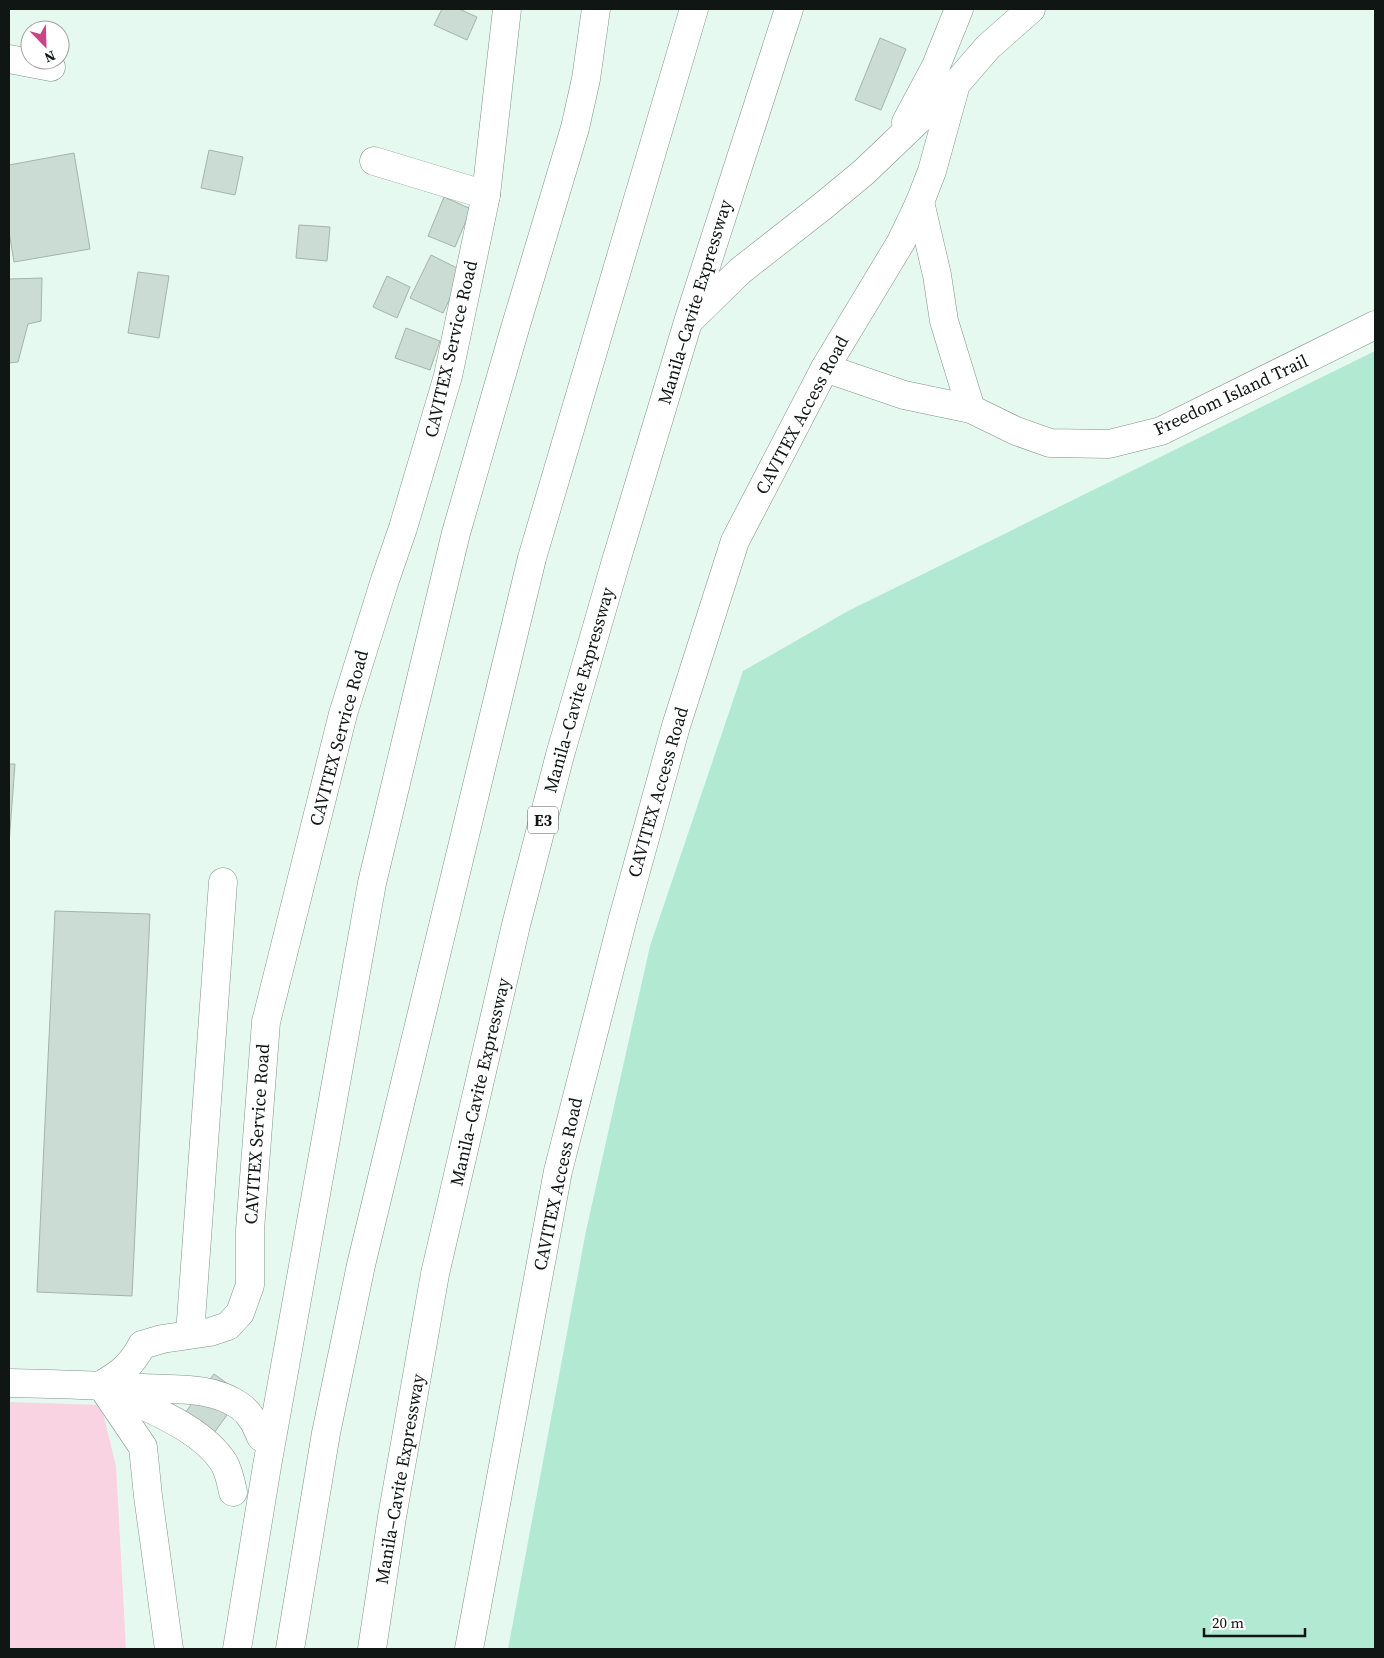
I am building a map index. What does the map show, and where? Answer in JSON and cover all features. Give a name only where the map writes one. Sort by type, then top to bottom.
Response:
[{"type":"main road","name":"CAVITEX Service Road","points":[[101,1385],[122,1373],[136,1356],[142,1345],[162,1339],[210,1332],[228,1326],[240,1313],[250,1285],[250,1230],[266,1022],[343,714],[384,580],[403,528],[448,376],[486,195],[507,9]]},
{"type":"main road","points":[[237,1649],[266,1466],[372,883],[456,533],[575,128],[586,79],[596,9]]},
{"type":"main road","points":[[290,1649],[326,1432],[361,1265],[532,558],[694,9]]},
{"type":"main road","name":"Manila–Cavite Expressway","points":[[372,1649],[392,1517],[435,1274],[516,925],[568,728],[616,561],[688,322],[789,9]]},
{"type":"main road","points":[[895,143],[936,66],[959,9]]},
{"type":"main road","name":"CAVITEX Access Road","points":[[469,1649],[558,1172],[623,918],[676,726],[734,541],[825,368],[901,242],[932,171],[956,84],[988,47],[1030,9]]},
{"type":"main road","points":[[688,322],[740,271],[823,206],[895,143],[956,84]]},
{"type":"main road","points":[[374,161],[486,195]]},
{"type":"main road","points":[[920,202],[938,275],[944,321],[971,408]]},
{"type":"main road","name":"Freedom Island Trail","points":[[825,368],[904,395],[971,408],[1016,431],[1050,443],[1109,444],[1161,431],[1375,326]]},
{"type":"main road","points":[[190,1334],[223,882]]},
{"type":"main road","points":[[9,1383],[196,1390],[216,1395],[240,1406],[256,1423],[261,1437]]},
{"type":"main road","points":[[101,1385],[199,1436],[224,1464],[230,1477],[233,1492]]},
{"type":"main road","points":[[101,1385],[143,1447],[169,1649]]},
{"type":"shaded area","points":[[1375,351],[1375,1649],[508,1649],[586,1231],[650,946],[743,671],[848,611]]},
{"type":"shaded area","points":[[9,1402],[101,1405],[116,1466],[126,1649],[9,1649]]},
{"type":"building","points":[[442,9],[459,9],[477,17],[467,40],[434,25]]},
{"type":"building","points":[[880,38],[906,49],[881,110],[855,100]]},
{"type":"building","points":[[209,150],[243,157],[235,195],[201,188]]},
{"type":"building","points":[[74,153],[90,249],[14,262],[9,232],[9,165]]},
{"type":"building","points":[[444,197],[471,209],[455,247],[428,236]]},
{"type":"building","points":[[299,225],[330,227],[327,261],[296,258]]},
{"type":"building","points":[[431,255],[463,271],[443,313],[410,298]]},
{"type":"building","points":[[138,272],[169,276],[159,338],[128,333]]},
{"type":"building","points":[[387,276],[410,287],[397,318],[373,307]]},
{"type":"building","points":[[42,278],[41,321],[28,324],[18,362],[9,363],[9,279]]},
{"type":"building","points":[[406,328],[440,341],[430,370],[395,358]]},
{"type":"building","points":[[9,764],[15,764],[9,844]]},
{"type":"building","points":[[55,911],[150,914],[132,1296],[37,1292]]},
{"type":"building","points":[[214,1374],[242,1394],[199,1454],[170,1433]]}]
